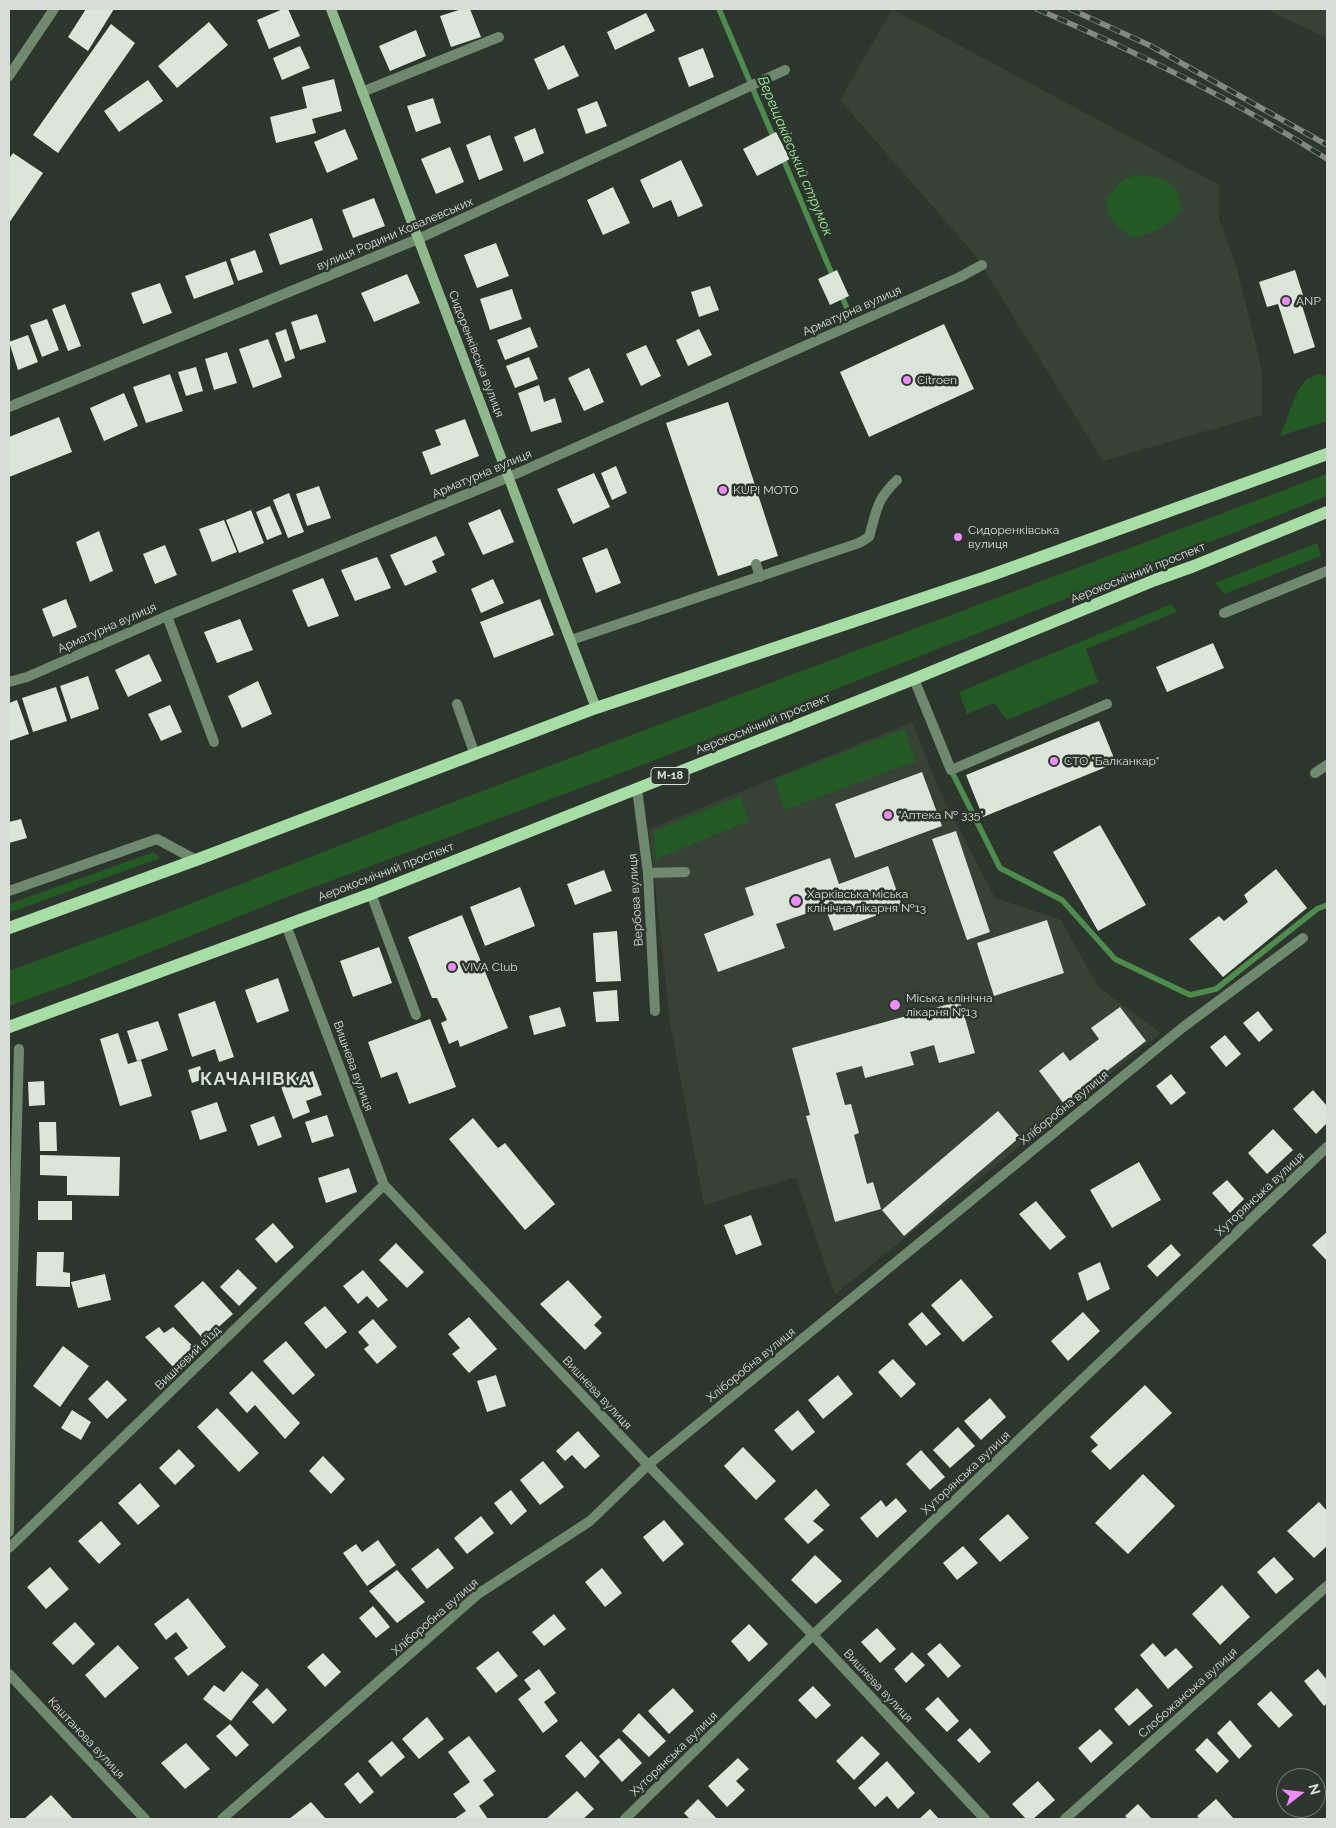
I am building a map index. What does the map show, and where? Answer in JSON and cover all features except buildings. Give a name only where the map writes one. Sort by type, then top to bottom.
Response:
[{"type":"main road","name":"Сидоренківська вулиця","points":[[331,9],[596,708]]},
{"type":"main road","points":[[9,928],[196,860],[596,708],[986,577],[1327,454]]},
{"type":"main road","name":"Аерокосмічний проспект","points":[[9,1028],[371,894],[914,679],[1327,512]]},
{"type":"street","points":[[9,76],[54,9]]},
{"type":"street","points":[[362,92],[499,37]]},
{"type":"street","name":"вулиця Родини Ковалевських","points":[[9,407],[418,239],[785,70]]},
{"type":"street","name":"Арматурна вулиця","points":[[9,682],[28,677],[167,616],[509,477],[960,277],[982,265]]},
{"type":"street","points":[[571,640],[859,543],[869,537],[876,508],[885,491],[897,480]]},
{"type":"street","points":[[756,564],[760,577]]},
{"type":"street","points":[[1224,613],[1327,571]]},
{"type":"street","points":[[167,616],[214,742]]},
{"type":"street","points":[[914,679],[951,770],[1107,704]]},
{"type":"street","points":[[457,704],[475,755]]},
{"type":"street","points":[[1315,773],[1327,764]]},
{"type":"street","name":"Вербова вулиця","points":[[637,789],[648,873],[655,1011]]},
{"type":"street","points":[[9,891],[157,839],[196,860]]},
{"type":"street","points":[[648,873],[685,872]]},
{"type":"street","points":[[371,894],[416,1016]]},
{"type":"street","name":"Вишнева вулиця","points":[[286,925],[384,1185],[648,1465],[814,1635],[985,1819]]},
{"type":"street","name":"Хліборобна вулиця","points":[[222,1819],[478,1594],[590,1520],[648,1465],[1182,1028],[1303,938]]},
{"type":"street","points":[[9,1532],[12,1305],[19,1049]]},
{"type":"street","name":"Хуторянська вулиця","points":[[625,1819],[814,1635],[1327,1147]]},
{"type":"street","name":"Вишневий в’їзд","points":[[9,1548],[384,1185]]},
{"type":"street","name":"Слобожанська вулиця","points":[[1065,1819],[1327,1586]]},
{"type":"street","name":"Каштанова вулиця","points":[[9,1674],[145,1819]]},
{"type":"shaded area","points":[[892,9],[1219,185],[1219,219],[1236,265],[1262,371],[1262,415],[1103,461],[975,255],[840,100]]},
{"type":"shaded area","points":[[1266,9],[1327,9],[1327,38]]},
{"type":"shaded area","name":"Міська клінічна лікарня №13","points":[[912,722],[939,790],[995,898],[1061,920],[1098,987],[1161,1033],[835,1294],[796,1177],[704,1205],[670,1022],[649,829]]},
{"type":"green space","points":[[1135,175],[1160,179],[1171,184],[1178,194],[1181,210],[1171,221],[1160,228],[1147,234],[1133,237],[1114,222],[1106,199],[1121,182]]},
{"type":"green space","points":[[1319,374],[1327,376],[1327,421],[1280,436],[1298,390],[1307,379]]},
{"type":"green space","points":[[1327,474],[1327,496],[645,764],[282,899],[91,976],[9,1006],[9,971]]},
{"type":"green space","points":[[1317,543],[1321,556],[1224,594],[1215,583]]},
{"type":"green space","points":[[1172,604],[1177,612],[1086,649],[1098,682],[1007,720],[994,703],[967,714],[959,692]]},
{"type":"green space","points":[[904,729],[916,761],[785,810],[775,779]]},
{"type":"green space","points":[[740,796],[749,821],[656,859],[654,831]]},
{"type":"green space","points":[[154,852],[160,858],[9,913],[9,904]]},
{"type":"waterway","name":"Верещаківський струмок","points":[[719,9],[775,141]]},
{"type":"waterway","name":"Верещаківський струмок","points":[[782,156],[834,279]]},
{"type":"waterway","name":"Верещаківський струмок","points":[[840,292],[849,313]]},
{"type":"waterway","name":"Верещаківський струмок","points":[[951,770],[1000,868],[1062,900],[1115,959],[1190,995],[1216,989],[1317,909],[1327,905]]},
{"type":"railway","points":[[1037,9],[1112,42],[1185,78],[1257,117],[1327,159]]},
{"type":"railway","points":[[1070,9],[1151,46],[1327,145]]},
{"type":"place","name":"ANP","points":[[1286,301]]},
{"type":"place","name":"Citroen","points":[[907,380]]},
{"type":"place","name":"KUPI MOTO","points":[[723,490]]},
{"type":"place","name":"Сидоренківська вулиця","points":[[958,537]]},
{"type":"place","name":"СТО \"Балканкар\"","points":[[1054,761]]},
{"type":"place","name":"\"Аптека № 335\"","points":[[888,815]]},
{"type":"place","name":"Харківська міська клінічна лікарня №13","points":[[796,901]]},
{"type":"place","name":"VIVA Club","points":[[452,967]]},
{"type":"place","name":"Міська клінічна лікарня №13","points":[[895,1005]]},
{"type":"district","name":"КАЧАНІВКА","points":[[256,1080]]}]
